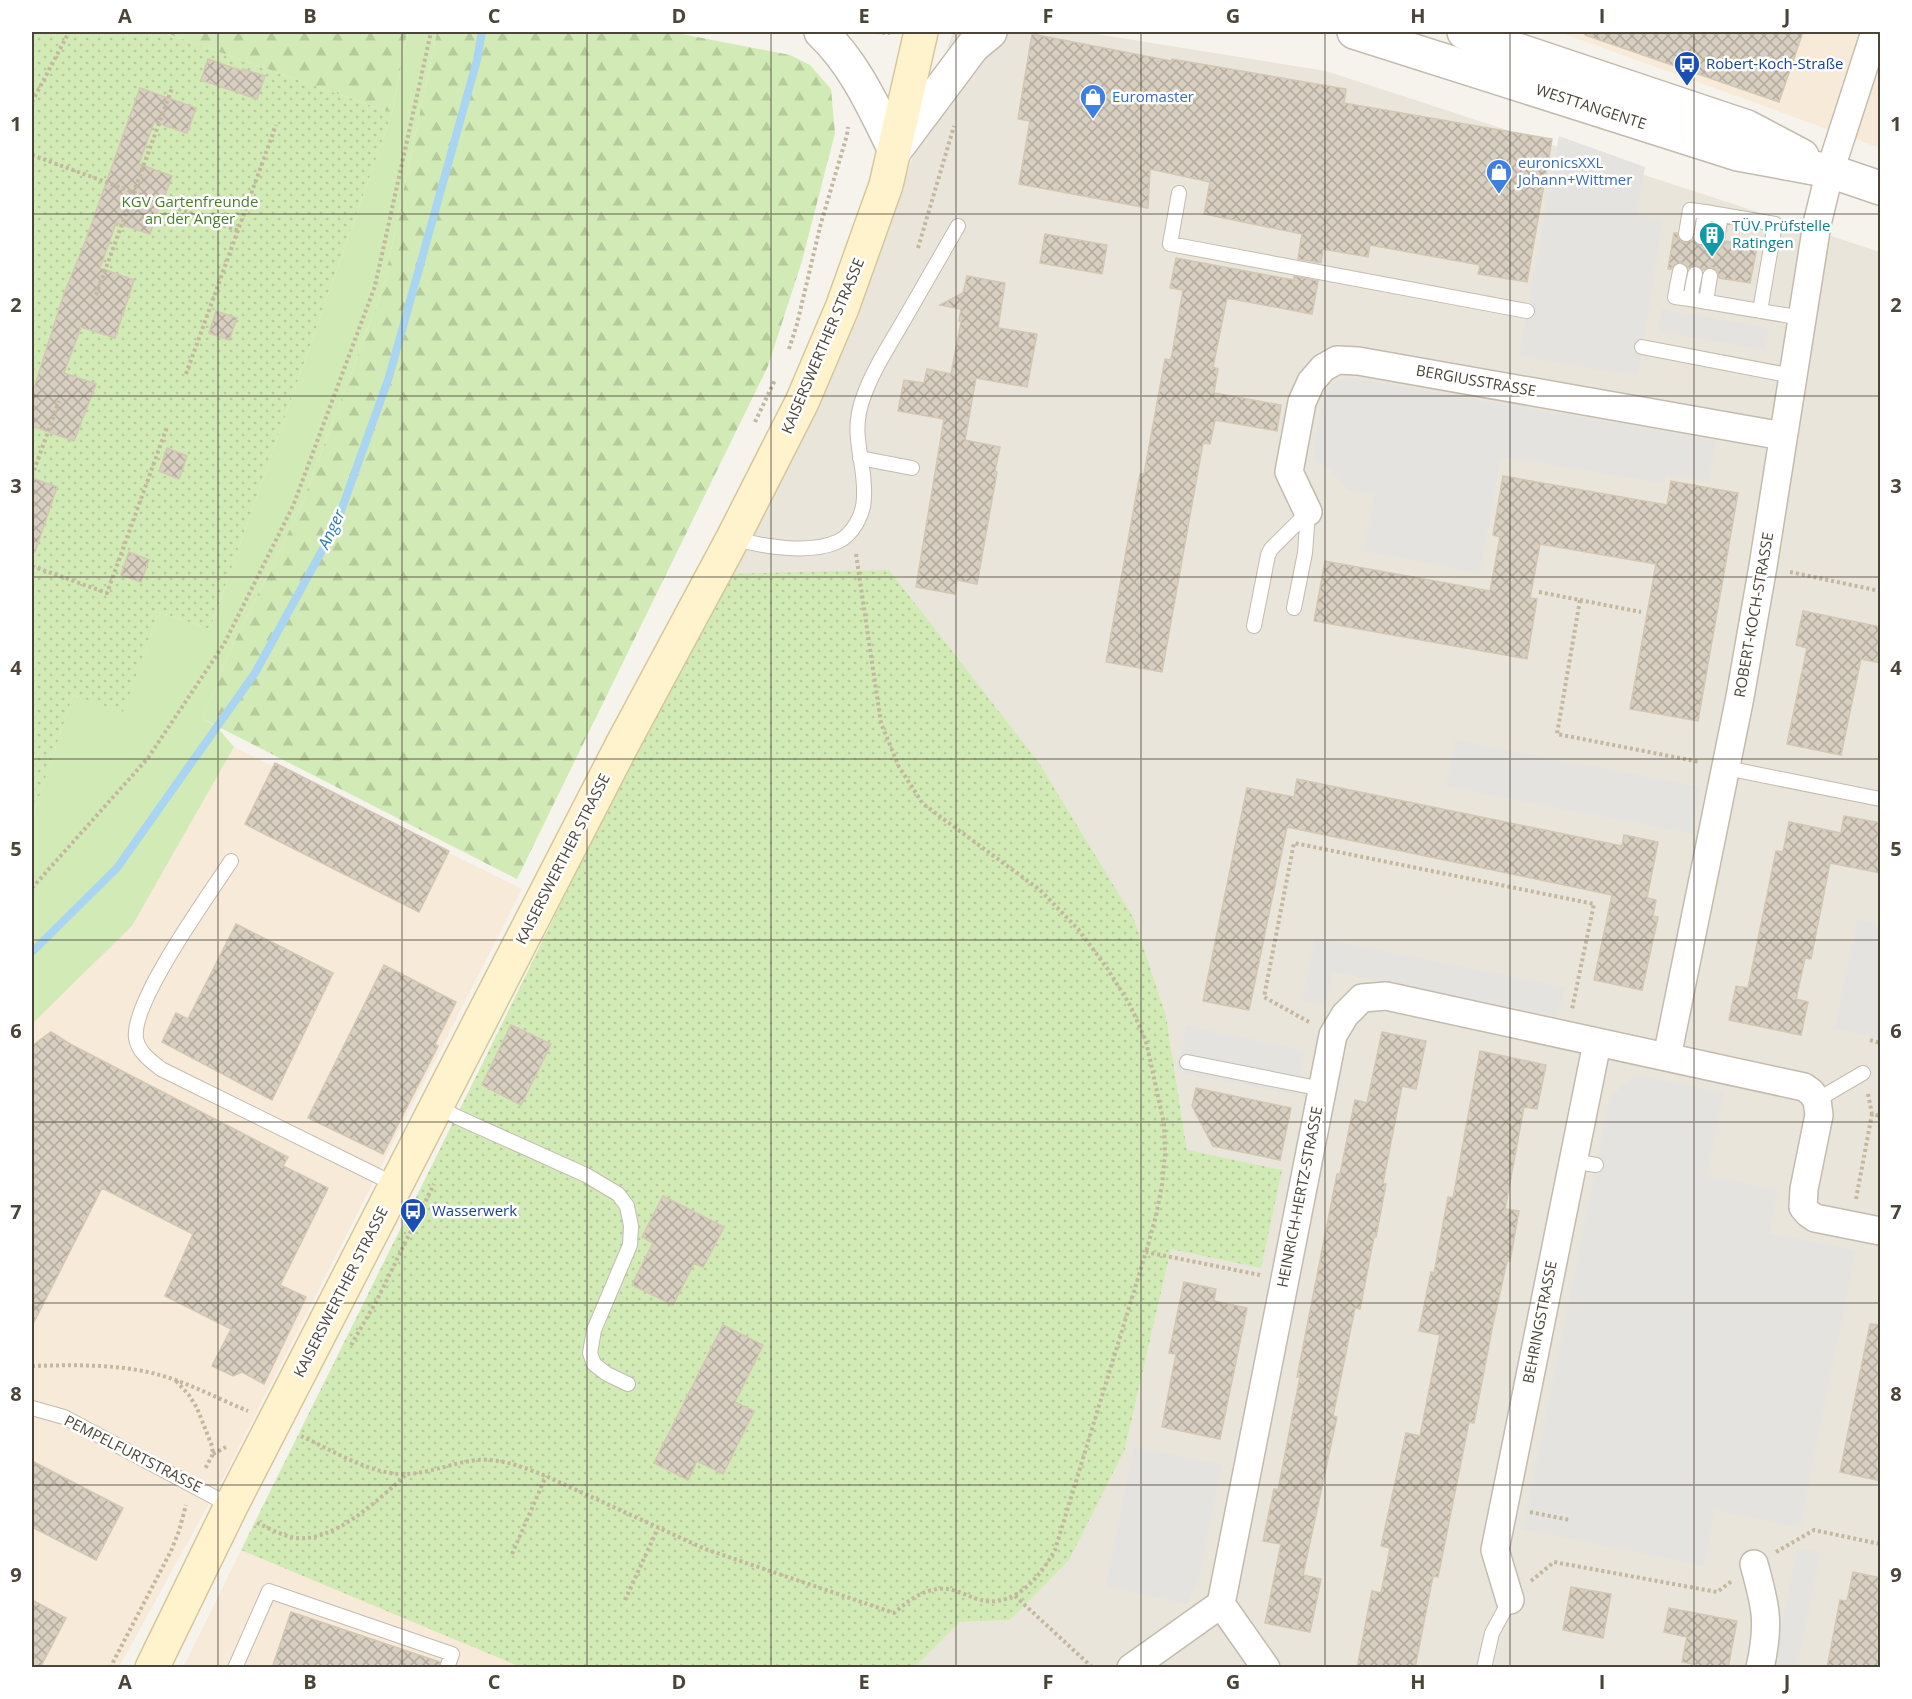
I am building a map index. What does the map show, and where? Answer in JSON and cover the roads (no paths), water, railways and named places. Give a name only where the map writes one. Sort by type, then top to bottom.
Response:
[{"type":"main road","name":"KAISERSWERTHER STRASSE","points":[[152,1668],[244,1515],[274,1423],[621,745],[733,538],[802,402],[842,308],[886,185],[921,32]]},
{"type":"street","points":[[821,32],[844,56],[895,150],[973,46],[990,32]]},
{"type":"street","name":"WESTTANGENTE","points":[[1354,32],[1738,154],[1830,171],[1881,188]]},
{"type":"street","name":"WESTTANGENTE","points":[[1464,32],[1747,127],[1830,171]]},
{"type":"street","name":"ROBERT-KOCH-STRASSE","points":[[1667,1057],[1726,768],[1763,567],[1817,224],[1830,171],[1875,32]]},
{"type":"street","name":"BERGIUSSTRASSE","points":[[1308,512],[1289,472],[1302,402],[1311,382],[1323,368],[1337,360],[1358,361],[1784,436]]},
{"type":"street","name":"HEINRICH-HERTZ-STRASSE","points":[[1221,1604],[1333,1035],[1345,1015],[1362,998],[1386,996],[1804,1087],[1817,1100]]},
{"type":"street","name":"BEHRINGSTRASSE","points":[[1510,1599],[1495,1550],[1503,1507],[1584,1163],[1597,1042]]},
{"type":"street","points":[[1817,1100],[1819,1115],[1804,1189],[1803,1207],[1815,1218],[1881,1231]]},
{"type":"street","points":[[1754,1564],[1766,1607],[1767,1638],[1760,1668]]},
{"type":"street","points":[[1131,1668],[1221,1604],[1266,1668]]},
{"type":"lane","points":[[1179,193],[1170,244],[1527,311]]},
{"type":"lane","points":[[1686,234],[1690,210],[1775,224],[1760,311]]},
{"type":"lane","points":[[1701,237],[1705,212]]},
{"type":"lane","points":[[1717,240],[1721,215]]},
{"type":"lane","points":[[733,538],[758,545],[798,548],[838,542],[853,529],[861,516],[864,499],[857,429],[863,398],[879,363],[958,226]]},
{"type":"lane","points":[[1680,271],[1675,297],[1802,318]]},
{"type":"lane","points":[[1690,299],[1695,273]]},
{"type":"lane","points":[[1706,302],[1710,276]]},
{"type":"lane","points":[[1642,347],[1793,376]]},
{"type":"lane","points":[[860,458],[912,468]]},
{"type":"lane","points":[[1294,608],[1305,553],[1308,512]]},
{"type":"lane","points":[[1254,626],[1268,555],[1271,549],[1308,512]]},
{"type":"lane","points":[[1726,768],[1881,799]]},
{"type":"lane","points":[[231,861],[151,987],[137,1020],[136,1039],[144,1055],[161,1069],[396,1185]]},
{"type":"lane","points":[[1187,1062],[1322,1089]]},
{"type":"lane","points":[[1817,1100],[1863,1073]]},
{"type":"lane","points":[[436,1105],[457,1117],[586,1175],[618,1194],[627,1206],[631,1226],[630,1245],[594,1330],[590,1353],[594,1364],[607,1374],[628,1384]]},
{"type":"lane","name":"PEMPELFURTSTRASSE","points":[[32,1408],[64,1417],[196,1486],[244,1515]]},
{"type":"lane","points":[[235,1668],[269,1591],[452,1653],[447,1668]]},
{"type":"lane","points":[[1484,1668],[1492,1633],[1510,1599]]},
{"type":"waterway","name":"Anger","points":[[32,952],[117,868],[255,673],[336,525],[389,377],[477,60],[482,32]]},
{"type":"place","name":"Robert-Koch-Straße","points":[[1687,87]]},
{"type":"place","name":"Euromaster","points":[[1093,120]]},
{"type":"place","name":"euronicsXXL Johann+Wittmer","points":[[1499,195]]},
{"type":"place","name":"TÜV Prüfstelle Ratingen","points":[[1712,258]]},
{"type":"place","name":"Wasserwerk","points":[[413,1234]]},
{"type":"park label","name":"KGV Gartenfreunde an der Anger","points":[[190,210]]}]
